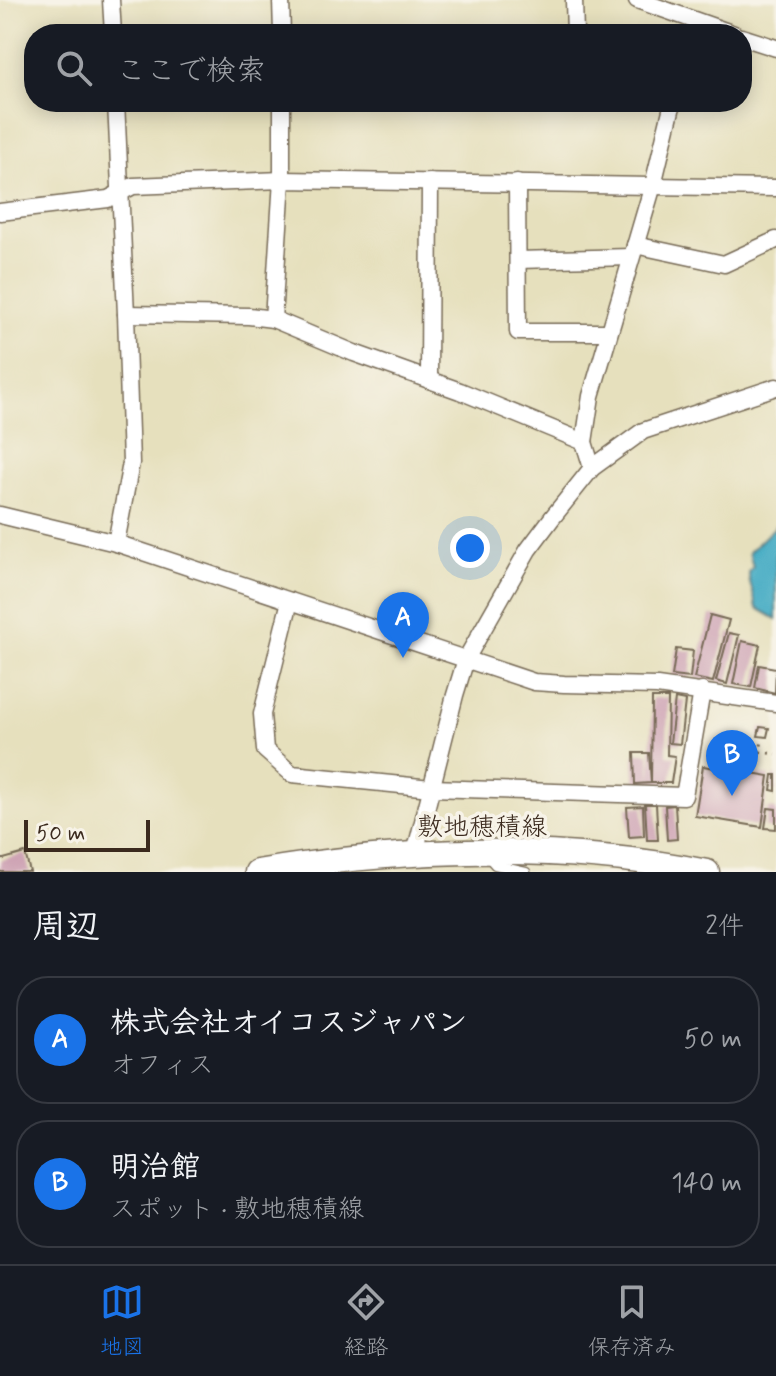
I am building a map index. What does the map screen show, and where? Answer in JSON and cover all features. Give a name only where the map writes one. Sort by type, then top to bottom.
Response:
[{"type":"main road","name":"敷地穂積線","points":[[257,872],[415,853],[536,853],[637,860],[707,872]]},
{"type":"street","points":[[111,0],[112,24]]},
{"type":"street","points":[[281,0],[282,24]]},
{"type":"street","points":[[574,0],[575,24]]},
{"type":"street","points":[[637,0],[685,24]]},
{"type":"street","points":[[752,40],[776,48]]},
{"type":"street","points":[[116,112],[131,463],[116,543]]},
{"type":"street","points":[[273,319],[282,180],[282,112]]},
{"type":"street","points":[[592,468],[584,442],[591,396],[653,185],[671,112]]},
{"type":"street","points":[[0,212],[108,199],[133,186],[282,180],[776,188]]},
{"type":"street","points":[[429,380],[430,182]]},
{"type":"street","points":[[517,183],[518,332],[609,332]]},
{"type":"street","points":[[518,260],[633,251],[724,264],[776,240]]},
{"type":"street","points":[[126,314],[273,319],[584,442]]},
{"type":"street","points":[[415,853],[466,659],[528,550],[592,468],[643,431],[776,387]]},
{"type":"street","points":[[0,515],[116,543],[534,682],[657,686],[776,703]]},
{"type":"street","points":[[290,601],[262,714],[265,750],[292,774],[431,788],[684,796],[702,691]]},
{"type":"lane","points":[[485,853],[495,865],[526,872]]},
{"type":"path","points":[[760,752],[762,740]]},
{"type":"path","points":[[740,755],[741,749],[776,754]]},
{"type":"water","points":[[776,526],[776,619],[757,608],[749,579],[749,571],[753,567],[749,552]]},
{"type":"building","points":[[710,615],[729,620],[713,682],[694,678]]},
{"type":"building","points":[[729,633],[739,635],[727,684],[716,681]]},
{"type":"building","points":[[742,641],[760,645],[751,687],[733,684]]},
{"type":"building","points":[[676,649],[693,651],[690,678],[672,676]]},
{"type":"building","points":[[759,665],[776,668],[775,693],[755,688]]},
{"type":"building","points":[[652,698],[668,698],[667,755],[675,756],[671,783],[651,783]]},
{"type":"building","points":[[675,699],[685,701],[680,744],[670,743]]},
{"type":"building","points":[[760,727],[769,728],[767,737],[758,736]]},
{"type":"building","points":[[634,753],[649,753],[651,783],[635,784]]},
{"type":"building","points":[[731,757],[747,760],[746,764],[752,765],[751,773],[769,776],[762,827],[695,816],[703,766],[721,769],[722,761],[730,762]]},
{"type":"building","points":[[773,775],[776,775],[776,791],[771,790]]},
{"type":"building","points":[[645,804],[656,804],[658,840],[647,840]]},
{"type":"building","points":[[675,805],[677,839],[667,840],[665,806]]},
{"type":"building","points":[[643,806],[644,836],[629,837],[627,807]]},
{"type":"building","points":[[768,808],[776,809],[776,829],[765,828]]},
{"type":"building","points":[[25,853],[30,872],[0,872],[0,860]]},
{"type":"place","name":"株式会社オイコスジャパン","points":[[403,658]]},
{"type":"place","name":"明治館","points":[[732,796]]}]
